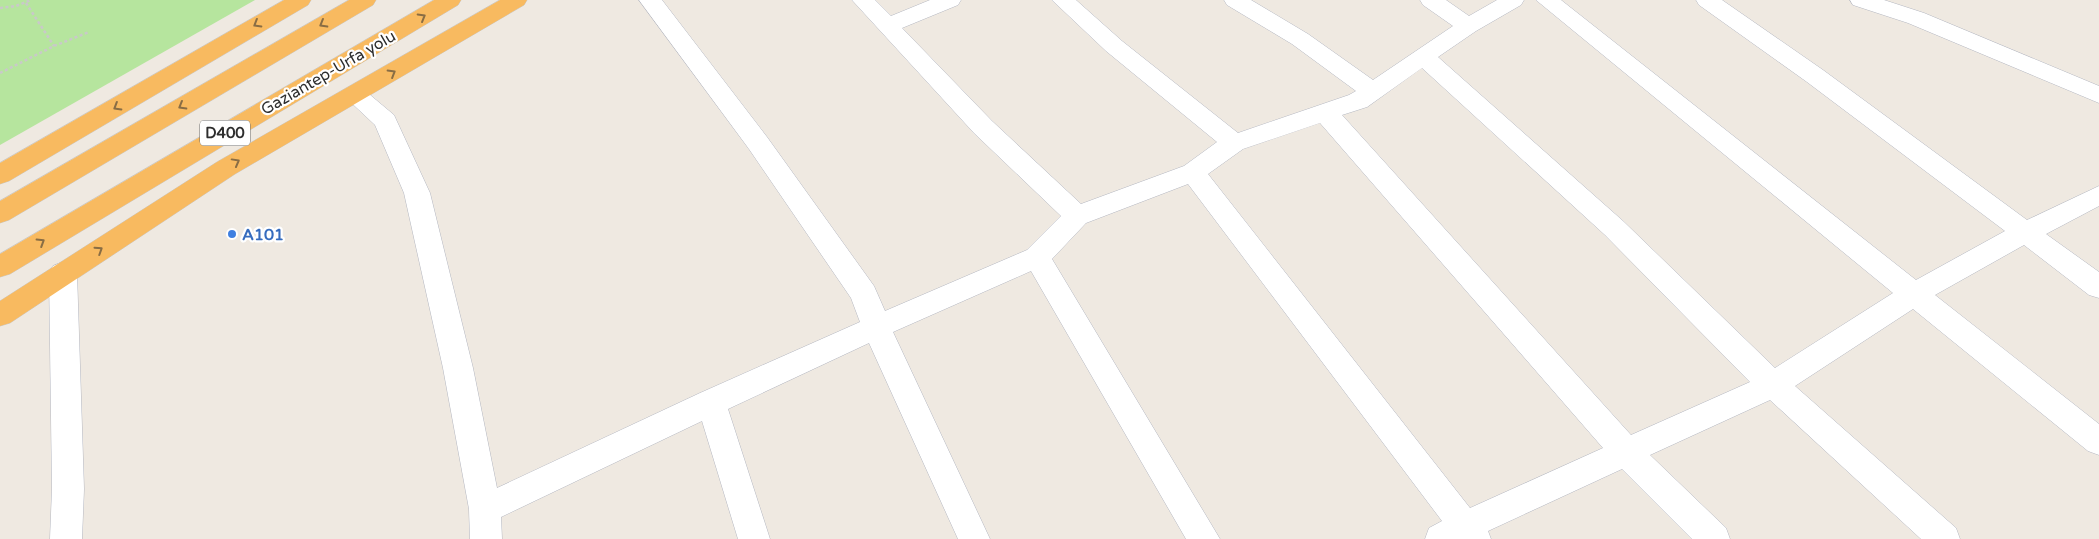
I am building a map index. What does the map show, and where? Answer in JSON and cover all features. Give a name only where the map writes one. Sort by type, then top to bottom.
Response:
[{"type":"highway","points":[[0,175],[300,0]]},
{"type":"highway","name":"D400","points":[[0,213],[365,0]]},
{"type":"highway","name":"Gaziantep-Urfa yolu","points":[[0,268],[79,219],[450,0]]},
{"type":"highway","points":[[0,315],[226,168],[516,0]]},
{"type":"street","points":[[650,0],[758,143],[864,294],[877,328],[974,539]]},
{"type":"street","points":[[863,0],[983,127],[1076,216]]},
{"type":"street","points":[[888,25],[950,0]]},
{"type":"street","points":[[1063,0],[1114,46],[1234,143]]},
{"type":"street","points":[[1235,0],[1300,39],[1372,91]]},
{"type":"street","points":[[1431,0],[1468,26]]},
{"type":"street","points":[[485,509],[802,360],[1037,257],[1076,216],[1193,172],[1234,143],[1358,101],[1468,26],[1513,0]]},
{"type":"street","points":[[1547,0],[1912,295],[2099,442]]},
{"type":"street","points":[[1707,0],[1814,76],[2099,288]]},
{"type":"street","points":[[1861,0],[1916,18],[2099,95]]},
{"type":"street","points":[[1424,57],[1614,228],[1773,385],[1944,539]]},
{"type":"street","points":[[355,95],[384,121],[418,193],[434,276],[458,368],[485,509],[486,539]]},
{"type":"street","points":[[1324,111],[1626,452],[1714,539]]},
{"type":"street","points":[[1193,172],[1460,535],[1626,452],[1773,385],[1912,295],[2024,233],[2099,195]]},
{"type":"street","points":[[1037,257],[1204,539]]},
{"type":"street","points":[[63,273],[68,489],[66,539]]},
{"type":"street","points":[[711,402],[754,539]]},
{"type":"path","points":[[0,8],[31,0]]},
{"type":"path","points":[[26,2],[54,46]]},
{"type":"path","points":[[0,73],[54,46],[89,32]]},
{"type":"green space","points":[[0,0],[255,0],[0,145]]},
{"type":"place","name":"A101","points":[[232,234]]}]
